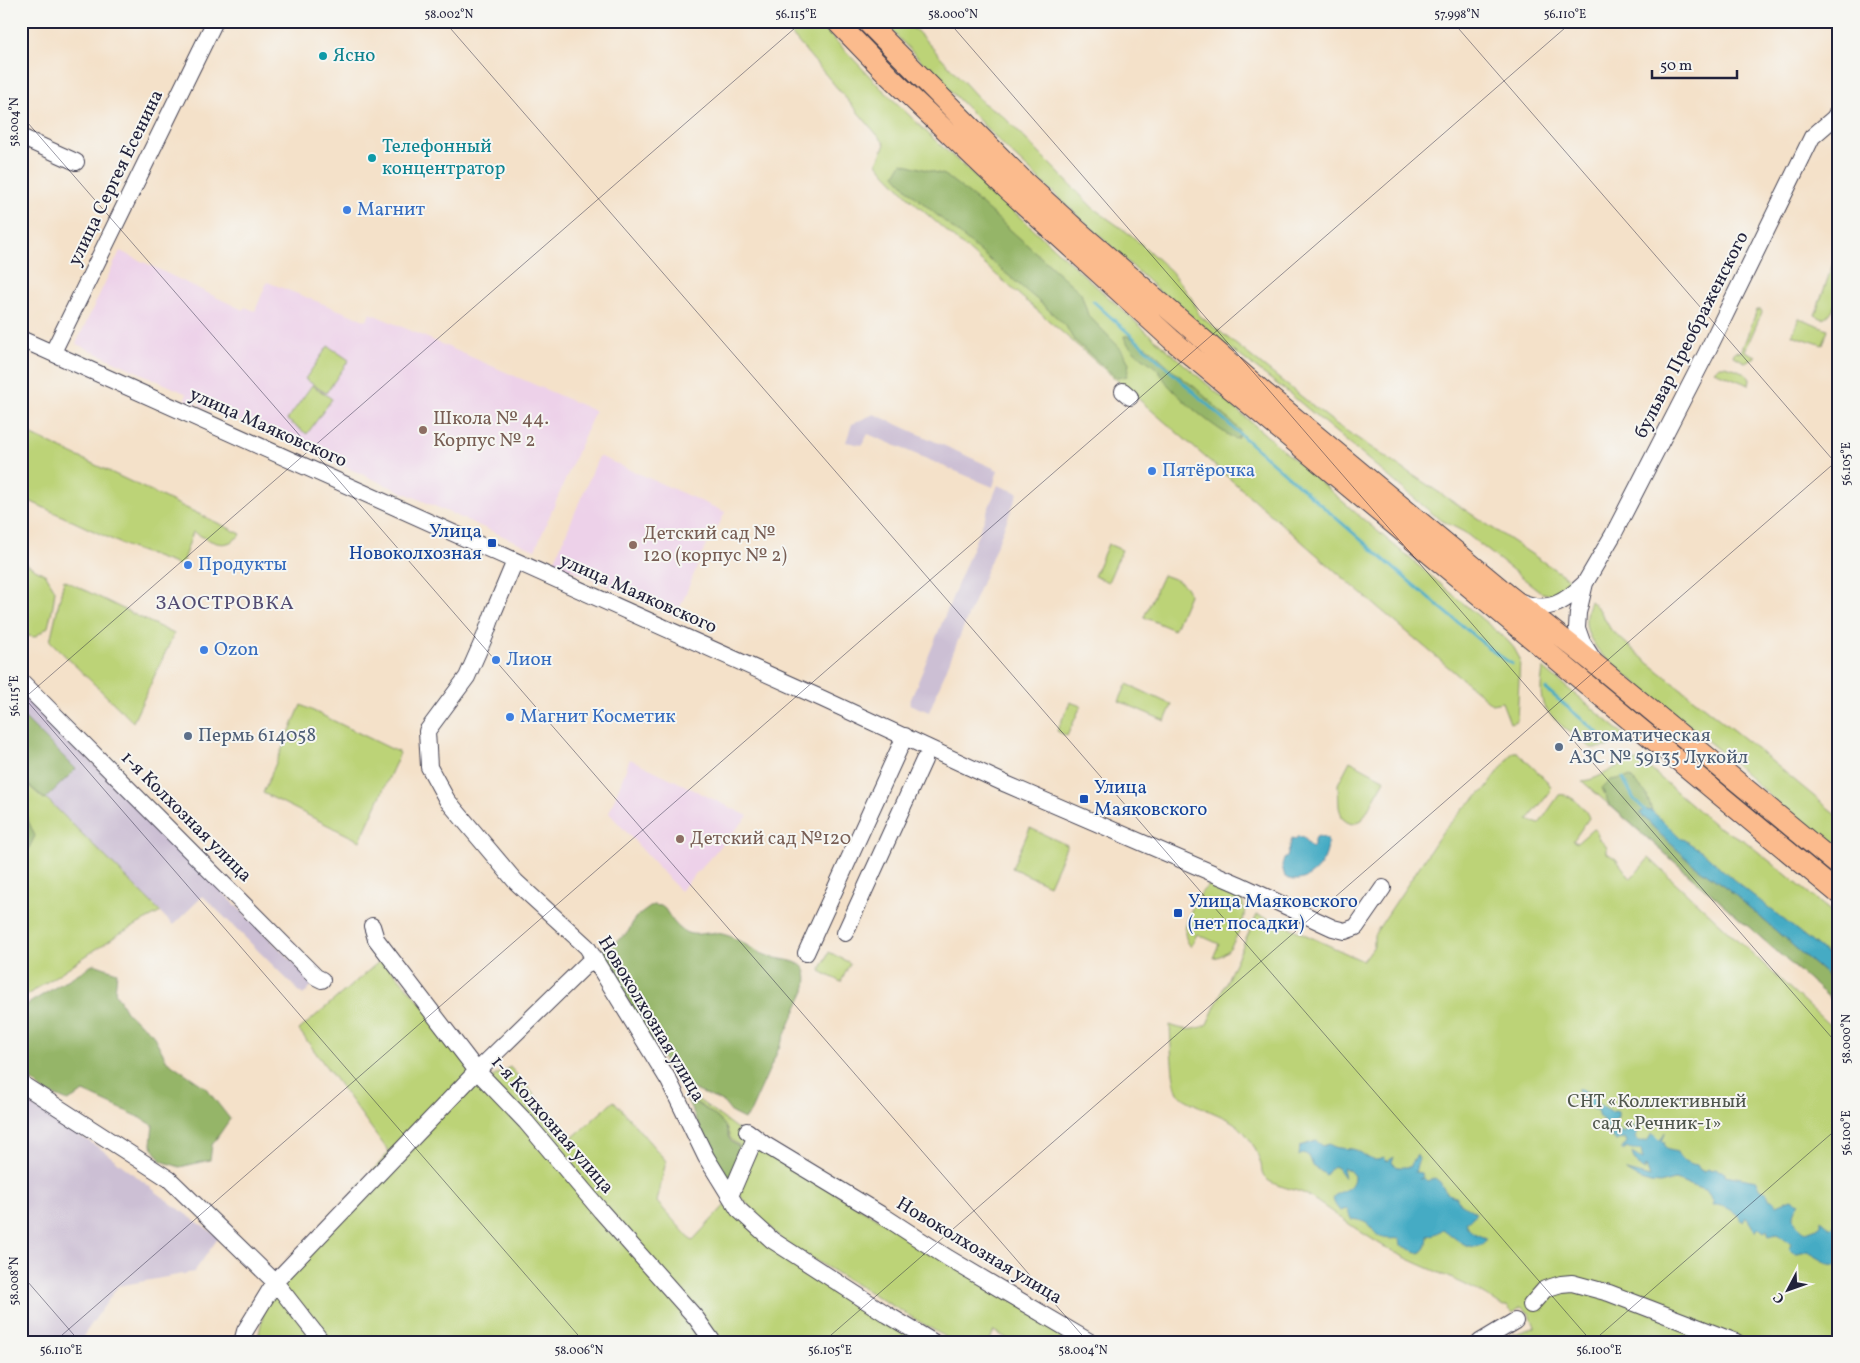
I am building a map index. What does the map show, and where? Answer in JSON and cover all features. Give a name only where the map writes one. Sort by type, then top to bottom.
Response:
[{"type":"main road","points":[[836,21],[890,78],[1007,189],[1171,339],[1839,894]]},
{"type":"main road","points":[[866,21],[1024,181],[1075,228],[1266,394],[1839,866]]},
{"type":"street","name":"улица Сергея Есенина","points":[[53,352],[215,21]]},
{"type":"street","name":"бульвар Преображенского","points":[[1585,583],[1702,362],[1812,137],[1834,118],[1839,110]]},
{"type":"street","points":[[21,137],[76,162]]},
{"type":"street","name":"улица Маяковского","points":[[21,339],[905,736],[1014,788],[1238,884],[1333,928],[1345,931],[1356,927],[1384,888]]},
{"type":"street","name":"Новоколхозная улица","points":[[516,561],[494,611],[486,636],[466,677],[427,731],[429,767],[447,800],[516,882],[587,947],[669,1081],[706,1157],[730,1196],[750,1222],[772,1240],[888,1315],[932,1341]]},
{"type":"street","points":[[1507,594],[1528,604],[1550,607],[1568,599],[1585,583]]},
{"type":"street","points":[[1585,583],[1578,613],[1577,628],[1585,648],[1605,672]]},
{"type":"street","name":"1-я Колхозная улица","points":[[21,681],[322,980]]},
{"type":"street","points":[[806,953],[905,736]]},
{"type":"street","points":[[845,933],[924,760]]},
{"type":"street","name":"1-я Колхозная улица","points":[[372,926],[376,939],[477,1072],[526,1122],[601,1211],[696,1318],[713,1342]]},
{"type":"street","points":[[242,1342],[245,1331],[274,1282],[477,1072],[594,957]]},
{"type":"street","points":[[21,1082],[170,1180],[274,1282],[322,1342]]},
{"type":"street","name":"Новоколхозная улица","points":[[730,1196],[751,1134],[948,1258],[1090,1342]]},
{"type":"street","points":[[1531,1305],[1545,1289],[1572,1283],[1609,1293],[1736,1342]]},
{"type":"street","points":[[1480,1342],[1515,1320]]},
{"type":"shaded area","name":"Школа № 44. Корпус № 2","points":[[120,251],[243,310],[245,307],[255,311],[267,282],[367,321],[370,313],[595,411],[535,550],[210,408],[209,410],[199,405],[201,401],[198,399],[196,404],[185,399],[187,394],[76,344]]},
{"type":"shaded area","points":[[874,414],[998,470],[993,487],[868,434],[862,445],[846,442],[852,424]]},
{"type":"shaded area","name":"Детский сад № 120 (корпус № 2)","points":[[599,456],[725,512],[718,527],[714,526],[676,617],[554,562]]},
{"type":"shaded area","points":[[998,485],[1018,493],[929,712],[909,704]]},
{"type":"shaded area","points":[[21,691],[314,983],[303,995],[203,896],[173,925],[46,798],[76,769],[21,714]]},
{"type":"shaded area","name":"Детский сад №120","points":[[630,759],[748,816],[680,891],[609,813]]},
{"type":"shaded area","points":[[21,1098],[101,1149],[177,1208],[219,1237],[194,1272],[118,1286],[79,1342],[21,1342]]},
{"type":"green space","points":[[780,21],[817,21],[880,87],[936,141],[1140,326],[1363,519],[1507,640],[1520,659],[1517,721],[1510,723],[1502,702],[1492,704],[1348,582],[913,202],[877,163],[885,144]]},
{"type":"green space","points":[[882,21],[900,21],[917,31],[983,103],[1002,115],[1093,208],[1131,235],[1171,271],[1192,299],[1199,315],[1336,424],[1572,581],[1569,586],[1560,594],[1542,593],[1464,532],[1439,519],[1290,394],[1177,308],[1011,153]]},
{"type":"green space","points":[[902,163],[945,175],[978,201],[1081,293],[1088,315],[1121,349],[1129,363],[1127,376],[1117,378],[1073,339],[1066,326],[1042,304],[911,193],[895,175]]},
{"type":"green space","points":[[1836,255],[1839,256],[1838,291],[1834,308],[1823,319],[1815,315]]},
{"type":"green space","points":[[1757,310],[1762,312],[1745,351],[1756,356],[1754,359],[1745,362],[1733,356],[1735,351],[1741,352]]},
{"type":"green space","points":[[1799,318],[1828,329],[1823,345],[1792,335]]},
{"type":"green space","points":[[1124,336],[1128,336],[1151,350],[1177,374],[1196,388],[1240,430],[1238,438],[1235,439],[1226,434],[1192,408],[1169,386],[1156,368],[1128,345]]},
{"type":"green space","points":[[328,346],[349,360],[326,393],[305,379]]},
{"type":"green space","points":[[1719,366],[1744,373],[1750,379],[1749,385],[1714,371]]},
{"type":"green space","points":[[312,385],[332,399],[307,434],[287,420]]},
{"type":"green space","points":[[21,422],[30,427],[28,433],[241,534],[229,543],[223,544],[193,532],[181,566],[128,547],[21,497],[21,455],[25,439],[21,436]]},
{"type":"green space","points":[[1108,544],[1122,550],[1108,582],[1094,576]]},
{"type":"green space","points":[[21,561],[46,575],[55,590],[48,627],[35,637],[21,635]]},
{"type":"green space","points":[[1163,575],[1183,584],[1189,595],[1174,630],[1144,617]]},
{"type":"green space","points":[[64,580],[174,634],[133,722],[50,641]]},
{"type":"green space","points":[[1590,601],[1599,609],[1611,630],[1646,661],[1839,817],[1839,859],[1726,756],[1602,655],[1587,630],[1586,616]]},
{"type":"green space","points":[[1543,668],[1621,732],[1624,738],[1622,741],[1610,746],[1592,748],[1557,721],[1543,703],[1541,686]]},
{"type":"green space","points":[[1127,684],[1172,705],[1165,721],[1119,701]]},
{"type":"green space","points":[[1070,702],[1081,706],[1067,736],[1057,731]]},
{"type":"green space","points":[[301,705],[400,753],[360,841],[263,793]]},
{"type":"green space","points":[[21,714],[76,769],[45,799],[21,779]]},
{"type":"green space","name":"СНТ «Коллективный сад «Речник-1»","points":[[1513,752],[1517,752],[1551,787],[1550,792],[1528,820],[1539,824],[1559,795],[1572,798],[1581,806],[1589,818],[1573,841],[1577,843],[1593,829],[1595,830],[1598,838],[1607,847],[1607,853],[1616,859],[1631,879],[1649,858],[1839,1034],[1839,1064],[1836,1068],[1839,1071],[1839,1342],[1497,1342],[1535,1327],[1530,1314],[1521,1307],[1513,1313],[1507,1306],[1503,1307],[1477,1291],[1383,1246],[1307,1195],[1269,1181],[1263,1175],[1257,1152],[1239,1127],[1229,1120],[1181,1097],[1178,1093],[1173,1070],[1170,1025],[1188,1029],[1198,1028],[1207,1024],[1257,915],[1282,924],[1363,961],[1374,946],[1374,935],[1443,831],[1467,805],[1484,791]]},
{"type":"green space","points":[[1350,761],[1385,780],[1362,820],[1352,824],[1342,818],[1339,807],[1338,784]]},
{"type":"green space","points":[[1636,761],[1649,768],[1716,826],[1745,841],[1839,918],[1839,1006],[1582,781],[1596,778],[1622,764]]},
{"type":"green space","points":[[1630,777],[1646,793],[1652,811],[1645,810],[1640,813],[1693,864],[1727,888],[1839,986],[1839,1006],[1609,804],[1602,788],[1610,780]]},
{"type":"green space","points":[[21,779],[44,799],[46,798],[161,912],[119,934],[21,999]]},
{"type":"green space","points":[[21,805],[35,836],[26,854],[21,904]]},
{"type":"green space","points":[[1030,828],[1067,845],[1049,885],[1012,868]]},
{"type":"green space","points":[[1212,884],[1236,894],[1243,903],[1244,909],[1242,924],[1232,945],[1223,955],[1213,958],[1219,944],[1197,934],[1191,947],[1185,932],[1198,897],[1207,886]]},
{"type":"green space","points":[[653,905],[661,906],[665,909],[676,925],[685,932],[723,934],[761,953],[797,963],[804,968],[807,979],[805,990],[749,1115],[744,1119],[732,1113],[723,1102],[695,1090],[674,1077],[602,957],[603,947],[612,945],[628,932],[635,918]]},
{"type":"green space","points":[[829,952],[850,963],[841,982],[820,971]]},
{"type":"green space","points":[[382,959],[489,1079],[510,1067],[572,1138],[614,1101],[666,1161],[657,1202],[692,1241],[726,1204],[923,1342],[257,1342],[268,1293],[389,1152],[299,1030]]},
{"type":"green space","points":[[94,964],[117,972],[115,992],[127,1013],[152,1033],[167,1061],[205,1087],[230,1119],[212,1145],[210,1160],[180,1167],[161,1161],[151,1144],[153,1125],[84,1092],[68,1101],[44,1091],[21,1071],[21,1008]]},
{"type":"green space","points":[[687,1100],[708,1110],[718,1119],[725,1126],[730,1139],[741,1150],[742,1152],[733,1177],[728,1179],[724,1169],[716,1161]]},
{"type":"green space","points":[[690,1100],[700,1101],[740,1131],[746,1142],[742,1155],[739,1145],[731,1139],[727,1129],[719,1119],[699,1104]]},
{"type":"green space","points":[[756,1146],[1084,1342],[1013,1342],[994,1331],[989,1342],[954,1342],[784,1242],[737,1193]]},
{"type":"water","points":[[1645,810],[1652,811],[1681,838],[1702,851],[1734,880],[1832,958],[1839,965],[1839,986],[1727,888],[1693,864],[1640,813]]},
{"type":"water","points":[[1298,836],[1304,838],[1312,848],[1314,846],[1314,839],[1318,836],[1327,839],[1328,847],[1322,863],[1316,870],[1309,876],[1293,880],[1285,877],[1282,866],[1284,859],[1287,857],[1292,838],[1296,839]]},
{"type":"water","points":[[1577,1089],[1582,1089],[1585,1094],[1590,1092],[1598,1104],[1611,1112],[1618,1112],[1618,1117],[1612,1123],[1618,1130],[1624,1133],[1630,1125],[1634,1129],[1636,1124],[1639,1131],[1635,1138],[1638,1141],[1648,1140],[1652,1133],[1660,1141],[1665,1132],[1662,1142],[1665,1142],[1664,1144],[1669,1150],[1677,1152],[1682,1159],[1697,1165],[1700,1170],[1709,1169],[1710,1171],[1714,1169],[1725,1172],[1725,1175],[1757,1181],[1761,1190],[1766,1192],[1770,1200],[1773,1200],[1777,1205],[1791,1199],[1800,1203],[1795,1211],[1794,1219],[1798,1226],[1806,1232],[1821,1225],[1821,1220],[1831,1228],[1835,1225],[1839,1227],[1839,1265],[1829,1264],[1808,1252],[1794,1253],[1789,1249],[1791,1244],[1777,1234],[1769,1236],[1767,1230],[1764,1232],[1758,1227],[1756,1232],[1746,1217],[1743,1222],[1730,1209],[1713,1205],[1714,1202],[1705,1189],[1675,1180],[1660,1184],[1650,1183],[1626,1171],[1650,1177],[1646,1166],[1644,1171],[1636,1163],[1632,1153],[1643,1160],[1641,1150],[1632,1150],[1627,1147],[1623,1151],[1627,1142],[1625,1138],[1616,1141],[1613,1139],[1608,1129],[1602,1123],[1605,1122],[1599,1118],[1597,1111],[1582,1104],[1581,1095]]},
{"type":"water","points":[[1316,1141],[1323,1146],[1329,1144],[1337,1148],[1356,1150],[1372,1160],[1384,1157],[1388,1161],[1394,1157],[1392,1163],[1398,1167],[1410,1167],[1417,1154],[1419,1159],[1415,1172],[1421,1173],[1423,1176],[1420,1179],[1424,1178],[1427,1181],[1435,1178],[1440,1182],[1446,1193],[1456,1197],[1459,1202],[1476,1213],[1465,1222],[1470,1230],[1485,1238],[1485,1241],[1475,1247],[1469,1246],[1463,1244],[1443,1229],[1438,1233],[1428,1236],[1426,1248],[1419,1253],[1401,1245],[1400,1239],[1379,1236],[1370,1226],[1360,1220],[1351,1219],[1347,1209],[1340,1211],[1335,1204],[1333,1198],[1335,1195],[1353,1183],[1354,1176],[1350,1171],[1343,1167],[1345,1179],[1337,1168],[1333,1166],[1326,1175],[1313,1166],[1309,1156],[1302,1154],[1299,1156],[1300,1146]]},
{"type":"waterway","points":[[1093,301],[1251,444],[1397,571],[1491,650],[1512,664]]},
{"type":"waterway","points":[[1546,689],[1605,739]]},
{"type":"waterway","points":[[1623,778],[1634,799],[1645,810]]},
{"type":"place","name":"Ясно","points":[[323,56]]},
{"type":"place","name":"Телефонный концентратор","points":[[372,158]]},
{"type":"place","name":"Магнит","points":[[347,210]]},
{"type":"place","name":"Школа № 44. Корпус № 2","points":[[423,430]]},
{"type":"place","name":"Пятёрочка","points":[[1152,471]]},
{"type":"place","name":"Улица Новоколхозная","points":[[492,543]]},
{"type":"place","name":"Детский сад № 120 (корпус № 2)","points":[[633,545]]},
{"type":"place","name":"Продукты","points":[[188,565]]},
{"type":"place","name":"Ozon","points":[[204,650]]},
{"type":"place","name":"Лион","points":[[496,660]]},
{"type":"place","name":"Магнит Косметик","points":[[510,717]]},
{"type":"place","name":"Пермь 614058","points":[[188,736]]},
{"type":"place","name":"Автоматическая АЗС № 59135 Лукойл","points":[[1559,747]]},
{"type":"place","name":"Улица Маяковского","points":[[1084,799]]},
{"type":"place","name":"Детский сад №120","points":[[680,839]]},
{"type":"place","name":"Улица Маяковского (нет посадки)","points":[[1178,913]]},
{"type":"district","name":"ЗАОСТРОВКА","points":[[225,604]]}]
